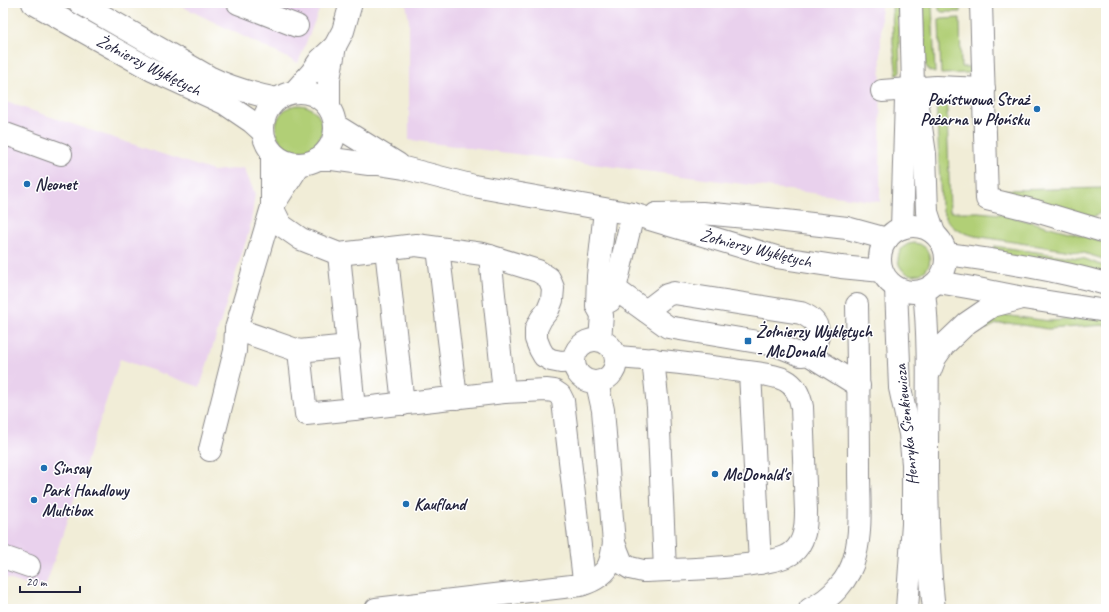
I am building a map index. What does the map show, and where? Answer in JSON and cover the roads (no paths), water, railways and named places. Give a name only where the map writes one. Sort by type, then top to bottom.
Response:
[{"type":"street","name":"Żołnierzy Wyklętych","points":[[33,3],[152,70],[224,104],[252,122],[262,131]]},
{"type":"street","name":"Żołnierzy Wyklętych","points":[[80,3],[209,77],[226,85],[251,93],[286,95]]},
{"type":"street","points":[[238,3],[297,26]]},
{"type":"street","points":[[210,450],[235,351],[236,329],[272,207],[289,179],[308,162],[326,152],[332,142],[335,130],[332,116],[329,79],[335,46],[343,31],[351,3]]},
{"type":"street","points":[[911,3],[913,88],[917,100],[925,154],[926,212],[934,233]]},
{"type":"street","points":[[981,3],[987,199],[1036,211],[1106,232]]},
{"type":"street","points":[[308,162],[293,164],[282,160],[272,153],[265,143],[262,131],[263,119],[268,108],[286,95],[312,72],[320,60],[335,46]]},
{"type":"street","points":[[882,91],[936,87],[984,89]]},
{"type":"street","points":[[894,234],[906,99],[913,88]]},
{"type":"street","points":[[286,95],[310,93],[321,98],[332,116]]},
{"type":"street","name":"Żołnierzy Wyklętych","points":[[332,116],[404,168]]},
{"type":"street","points":[[3,134],[61,154]]},
{"type":"street","points":[[272,153],[272,207],[281,225],[301,239],[339,254],[416,245],[490,256],[538,271],[548,278],[553,288],[552,300],[548,310],[536,329],[536,339],[544,356],[550,360],[560,362],[573,361]]},
{"type":"street","name":"Żołnierzy Wyklętych","points":[[308,162],[332,159],[404,168],[474,186],[633,214],[776,256],[841,267],[882,271]]},
{"type":"street","points":[[602,315],[597,306],[598,276],[606,210]]},
{"type":"street","name":"Żołnierzy Wyklętych","points":[[633,214],[702,214],[768,219],[894,234]]},
{"type":"street","points":[[600,340],[602,315],[608,307],[615,289],[633,214]]},
{"type":"street","points":[[931,287],[943,274],[946,264],[947,254],[940,239],[934,233],[919,226],[910,226],[894,234],[882,249],[880,260],[882,271],[888,281],[896,288],[909,293],[931,287],[1023,298],[1106,311]]},
{"type":"street","points":[[438,248],[456,398]]},
{"type":"street","points":[[386,249],[403,404]]},
{"type":"street","points":[[339,254],[354,409]]},
{"type":"street","points":[[947,254],[1078,276],[1106,284]]},
{"type":"street","points":[[490,256],[504,392]]},
{"type":"street","name":"Henryka Sienkiewicza","points":[[931,287],[927,322],[929,374],[927,502],[934,609]]},
{"type":"street","name":"Henryka Sienkiewicza","points":[[896,288],[900,388],[910,434],[913,464],[913,524],[907,609]]},
{"type":"street","points":[[615,289],[656,320],[668,327],[776,345],[801,355],[808,354],[859,386]]},
{"type":"street","points":[[646,311],[667,295],[674,293],[809,316],[816,324],[818,340],[808,354]]},
{"type":"street","name":"Henryka Sienkiewicza","points":[[929,374],[935,358],[944,345],[967,323],[992,306],[1023,298]]},
{"type":"street","points":[[810,609],[834,593],[847,576],[855,556],[859,524],[859,386],[857,304]]},
{"type":"street","points":[[236,329],[298,351],[348,346]]},
{"type":"street","points":[[600,340],[610,346],[616,357],[616,364],[610,377],[604,381],[590,383],[583,380],[574,369],[574,355],[581,344],[587,341],[600,340]]},
{"type":"street","points":[[298,351],[306,414],[504,392],[546,390],[554,391],[560,395],[563,401],[584,580],[588,583]]},
{"type":"street","points":[[376,609],[588,583],[643,571],[734,566],[760,563],[773,561],[791,554],[796,549],[804,536],[806,511],[802,407],[800,397],[794,388],[786,380],[776,377],[653,359],[616,357]]},
{"type":"street","points":[[653,359],[658,407],[665,570]]},
{"type":"street","points":[[750,373],[760,563]]},
{"type":"street","points":[[588,583],[602,573],[610,564],[614,542],[603,410],[597,383]]},
{"type":"street","points":[[614,542],[622,563],[630,568],[643,571]]},
{"type":"street","points":[[3,557],[28,566]]},
{"type":"place","name":"Państwowa Straż Pożarna w Płońsku","points":[[1037,109]]},
{"type":"place","name":"Neonet","points":[[27,184]]},
{"type":"place","name":"Żołnierzy Wyklętych - McDonald","points":[[748,341]]},
{"type":"place","name":"Sinsay","points":[[44,468]]},
{"type":"place","name":"McDonald's","points":[[715,474]]},
{"type":"place","name":"Park Handlowy Multibox","points":[[34,500]]},
{"type":"place","name":"Kaufland","points":[[406,504]]}]
